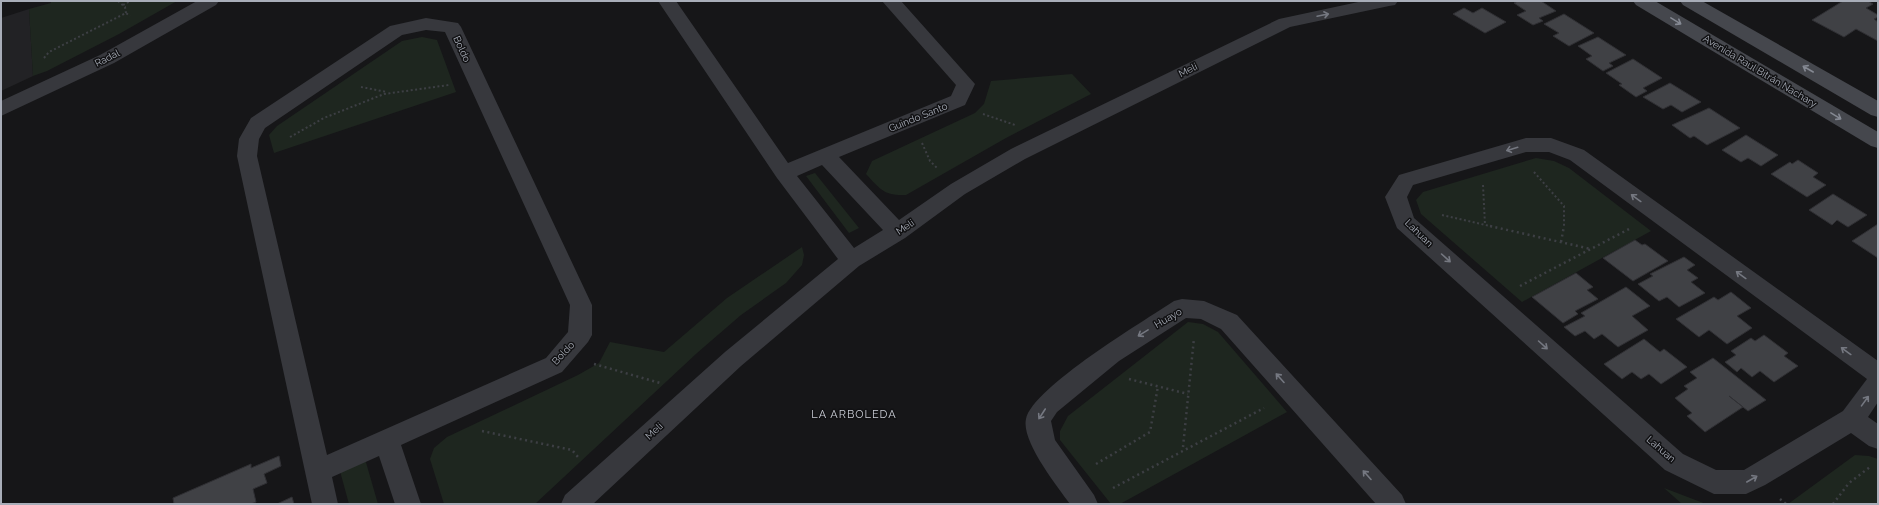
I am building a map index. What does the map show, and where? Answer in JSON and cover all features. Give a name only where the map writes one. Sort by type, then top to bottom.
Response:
[{"type":"main road","name":"Avenida Raúl Bitrán Nachary","points":[[1642,1],[1878,141]]},
{"type":"main road","points":[[1689,1],[1878,110]]},
{"type":"street","name":"Radal","points":[[1,108],[107,59],[210,1]]},
{"type":"street","points":[[667,1],[784,173],[852,260]]},
{"type":"street","name":"Guindo Santo","points":[[784,173],[958,100],[966,84],[891,1]]},
{"type":"street","name":"Meli","points":[[1285,23],[1307,1]]},
{"type":"street","name":"Meli","points":[[574,504],[733,359],[852,260],[898,232],[958,189],[1018,154],[1285,23],[1389,1]]},
{"type":"street","name":"Boldo","points":[[318,471],[554,365],[580,335],[581,306],[452,27],[426,24],[396,30],[258,123],[249,139],[247,156],[248,162],[325,504]]},
{"type":"street","points":[[1399,205],[1396,197],[1406,180],[1526,145],[1551,145],[1577,155],[1878,374]]},
{"type":"street","points":[[825,155],[898,232]]},
{"type":"street","name":"Lahuan","points":[[1399,205],[1405,222],[1674,462],[1714,482],[1746,482],[1852,419],[1878,383]]},
{"type":"street","name":"Huayo","points":[[1084,504],[1043,444],[1038,420],[1048,404],[1111,354],[1182,308],[1204,310],[1229,322],[1393,504]]},
{"type":"street","points":[[1852,419],[1878,438]]},
{"type":"street","points":[[387,440],[408,504]]},
{"type":"path","points":[[118,1],[125,7],[126,13]]},
{"type":"path","points":[[123,5],[130,1]]},
{"type":"path","points":[[248,162],[324,118],[384,94],[477,80]]},
{"type":"path","points":[[950,104],[1011,123],[1040,143]]},
{"type":"path","points":[[911,120],[930,161],[958,189]]},
{"type":"path","points":[[1514,148],[1564,206],[1565,220],[1561,242]]},
{"type":"path","points":[[1481,158],[1485,225]]},
{"type":"path","points":[[1399,205],[1591,249]]},
{"type":"path","points":[[1493,300],[1658,214]]},
{"type":"path","points":[[1182,447],[1197,309]]},
{"type":"path","points":[[562,355],[696,393]]},
{"type":"path","points":[[1092,370],[1188,394]]},
{"type":"path","points":[[1068,480],[1150,432],[1158,386]]},
{"type":"path","points":[[1084,504],[1293,393]]},
{"type":"path","points":[[472,402],[479,430],[572,450],[597,484]]},
{"type":"path","points":[[1833,504],[1849,483],[1871,466],[1878,467]]},
{"type":"shaded area","points":[[51,1],[177,1],[119,34],[47,71],[33,76],[29,9],[51,3]]},
{"type":"shaded area","points":[[29,9],[33,76],[1,91],[1,18]]},
{"type":"shaded area","points":[[422,37],[437,40],[456,92],[274,153],[269,135],[277,126],[402,41]]},
{"type":"shaded area","points":[[1072,74],[1091,94],[1006,138],[906,195],[887,193],[879,188],[866,174],[872,161],[975,113],[984,104],[991,81]]},
{"type":"shaded area","points":[[1536,158],[1554,161],[1569,168],[1651,231],[1522,302],[1421,214],[1416,200],[1423,192]]},
{"type":"shaded area","points":[[815,173],[859,228],[849,233],[806,176]]},
{"type":"shaded area","points":[[802,247],[804,255],[802,265],[786,283],[741,315],[697,353],[535,504],[444,504],[430,459],[434,448],[447,437],[578,375],[599,363],[610,342],[664,352],[727,298]]},
{"type":"shaded area","points":[[1188,322],[1203,324],[1218,332],[1287,412],[1120,504],[1111,504],[1060,440],[1060,431],[1068,416]]},
{"type":"shaded area","points":[[1855,455],[1869,456],[1878,459],[1878,504],[1788,504]]},
{"type":"shaded area","points":[[365,459],[378,504],[349,504],[340,471]]},
{"type":"shaded area","points":[[1664,488],[1706,504],[1682,504]]},
{"type":"building","points":[[1518,1],[1541,1],[1556,11],[1539,18],[1543,21],[1533,25],[1517,15],[1526,11],[1514,3]]},
{"type":"building","points":[[1843,1],[1868,1],[1873,4],[1866,8],[1878,15],[1878,17],[1874,19],[1878,22],[1878,41],[1856,29],[1844,37],[1812,20]]},
{"type":"building","points":[[1464,8],[1473,13],[1482,8],[1506,22],[1485,33],[1453,14]]},
{"type":"building","points":[[1564,14],[1594,33],[1569,46],[1553,36],[1559,33],[1544,24]]},
{"type":"building","points":[[1598,37],[1626,55],[1609,63],[1613,66],[1603,71],[1586,59],[1592,56],[1578,46]]},
{"type":"building","points":[[1633,59],[1662,78],[1643,88],[1647,91],[1636,97],[1619,85],[1622,84],[1606,73]]},
{"type":"building","points":[[1670,83],[1701,102],[1682,112],[1671,105],[1663,109],[1643,97]]},
{"type":"building","points":[[1709,108],[1740,128],[1707,145],[1694,136],[1690,138],[1672,125]]},
{"type":"building","points":[[1746,135],[1778,155],[1761,166],[1748,158],[1741,162],[1722,150]]},
{"type":"building","points":[[1798,160],[1818,173],[1813,177],[1826,185],[1807,197],[1771,174],[1790,162],[1792,164]]},
{"type":"building","points":[[1833,194],[1867,215],[1848,227],[1837,220],[1832,225],[1809,210]]},
{"type":"building","points":[[1878,224],[1878,258],[1852,241]]},
{"type":"building","points":[[1635,240],[1642,245],[1645,244],[1668,261],[1633,281],[1603,258]]},
{"type":"building","points":[[1684,257],[1695,265],[1687,270],[1698,278],[1691,282],[1705,293],[1679,307],[1667,297],[1659,301],[1638,284],[1653,276],[1650,274]]},
{"type":"building","points":[[1576,273],[1593,287],[1587,290],[1598,299],[1575,311],[1578,314],[1563,323],[1532,297]]},
{"type":"building","points":[[1626,287],[1650,306],[1632,316],[1648,330],[1618,347],[1602,334],[1594,339],[1585,331],[1575,336],[1564,327],[1585,316],[1581,313]]},
{"type":"building","points":[[1731,292],[1751,308],[1737,316],[1752,328],[1727,344],[1709,330],[1699,337],[1676,319],[1714,297],[1718,300]]},
{"type":"building","points":[[1764,335],[1788,353],[1784,356],[1798,366],[1774,382],[1760,371],[1752,377],[1741,368],[1737,372],[1725,362],[1736,355],[1731,351],[1751,338],[1755,341]]},
{"type":"building","points":[[1644,339],[1660,352],[1664,349],[1687,367],[1661,384],[1649,374],[1641,379],[1632,372],[1622,379],[1604,364]]},
{"type":"building","points":[[1713,358],[1766,400],[1748,411],[1743,407],[1705,432],[1687,416],[1692,413],[1675,398],[1688,389],[1684,386],[1697,378],[1690,372]]},
{"type":"building","points":[[279,456],[281,466],[264,474],[267,483],[253,489],[256,502],[251,504],[174,504],[173,498],[251,464],[251,468]]},
{"type":"building","points":[[292,497],[294,504],[277,504]]},
{"type":"district","name":"LA ARBOLEDA","points":[[854,414]]}]
